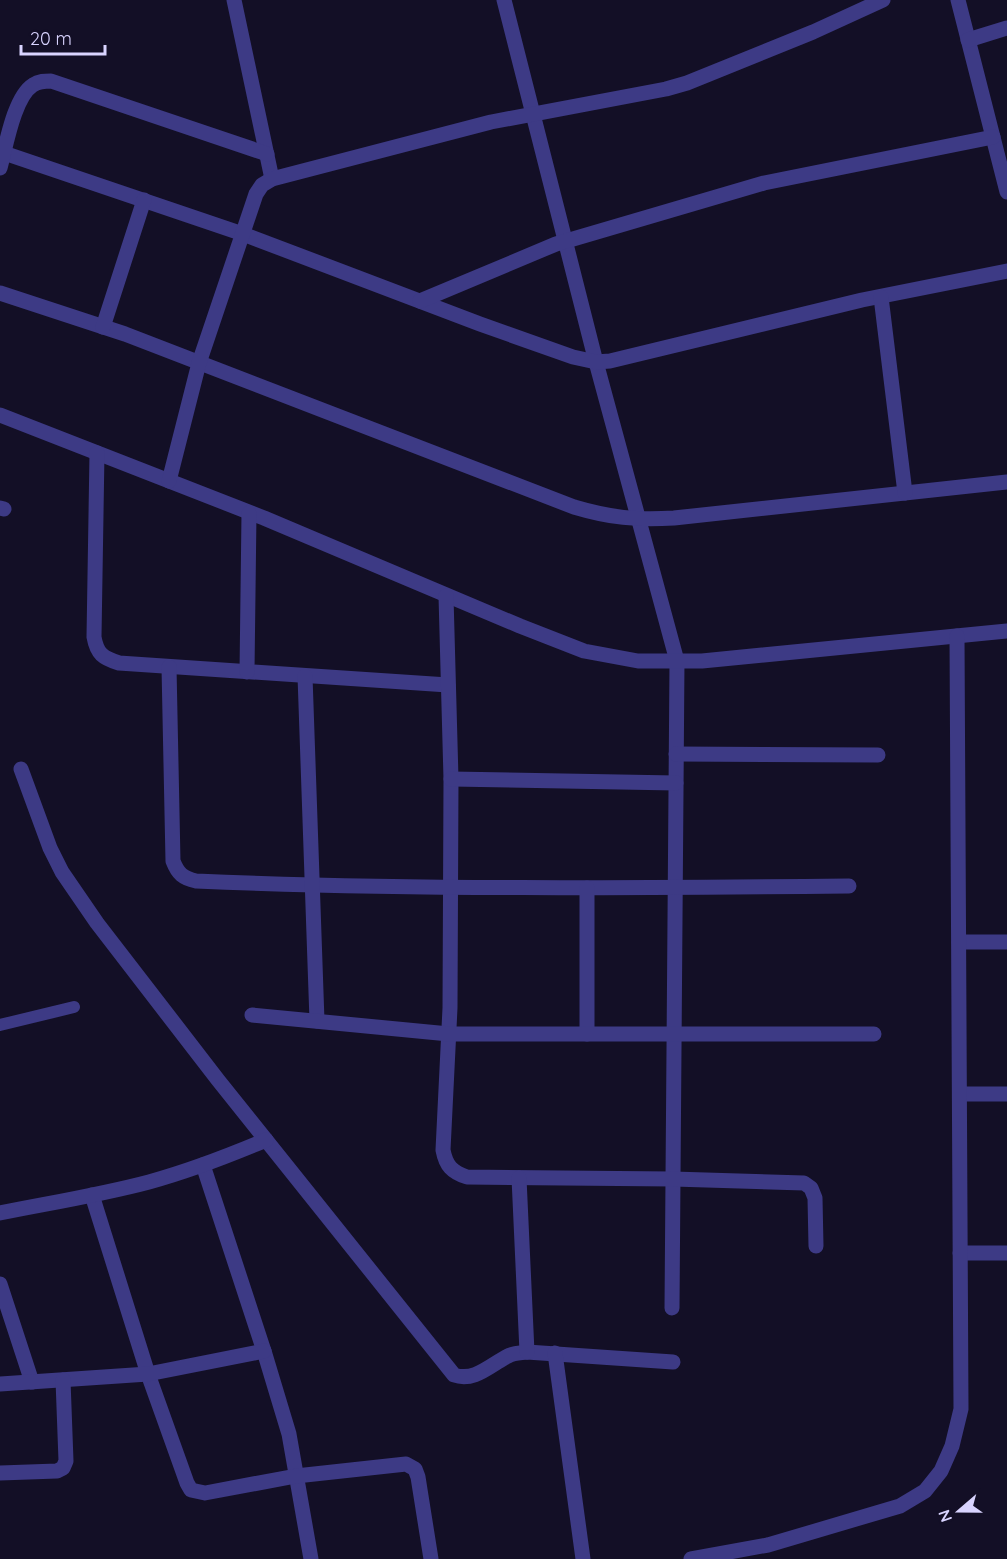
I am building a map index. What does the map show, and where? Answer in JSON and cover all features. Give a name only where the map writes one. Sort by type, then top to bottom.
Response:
[{"type":"street","points":[[234,0],[272,179]]},
{"type":"street","points":[[504,0],[596,362],[677,661],[672,1308]]},
{"type":"street","points":[[169,481],[200,363],[256,194],[262,185],[272,179],[491,122],[687,83],[813,32],[883,0]]},
{"type":"street","points":[[958,0],[1007,192]]},
{"type":"street","points":[[968,40],[1007,28]]},
{"type":"street","points":[[267,154],[51,81],[34,84],[25,92],[19,104],[2,160],[144,200],[243,234],[542,346],[596,362],[610,361],[881,297],[1007,271]]},
{"type":"street","points":[[420,301],[566,241],[764,183],[993,137]]},
{"type":"street","points":[[103,327],[144,200]]},
{"type":"street","points":[[0,293],[103,327],[574,507],[608,517],[639,520],[674,519],[1007,482]]},
{"type":"street","points":[[881,297],[905,493]]},
{"type":"street","points":[[0,415],[249,513],[584,651],[638,661],[702,661],[1007,631]]},
{"type":"street","points":[[97,453],[94,637],[96,651],[106,659],[118,663],[169,667],[448,685]]},
{"type":"street","points":[[247,672],[249,513]]},
{"type":"street","points":[[446,596],[451,779],[449,1034],[443,1150],[445,1164],[455,1173],[467,1177],[804,1182],[812,1188],[815,1198],[816,1246]]},
{"type":"street","points":[[691,1559],[768,1545],[900,1506],[925,1491],[941,1471],[952,1446],[961,1408],[957,636]]},
{"type":"street","points":[[169,667],[173,861],[183,878],[196,881],[312,886],[450,889],[849,886]]},
{"type":"street","points":[[305,676],[316,1021]]},
{"type":"street","points":[[676,754],[878,755]]},
{"type":"street","points":[[21,769],[50,848],[62,872],[97,923],[266,1140],[454,1375],[464,1378],[476,1376],[510,1355],[527,1352],[673,1362]]},
{"type":"street","points":[[451,779],[676,783]]},
{"type":"street","points":[[587,888],[587,1035]]},
{"type":"street","points":[[958,942],[1007,942]]},
{"type":"street","points":[[252,1015],[449,1034],[874,1034]]},
{"type":"street","points":[[960,1094],[1007,1094]]},
{"type":"street","points":[[0,1213],[92,1196],[151,1182],[203,1165],[266,1140]]},
{"type":"street","points":[[203,1165],[289,1434],[311,1559]]},
{"type":"street","points":[[519,1178],[527,1352]]},
{"type":"street","points":[[92,1196],[148,1374],[191,1490],[205,1493],[296,1476],[406,1464],[411,1466],[418,1477],[431,1559]]},
{"type":"street","points":[[960,1253],[1007,1253]]},
{"type":"street","points":[[0,1284],[32,1382]]},
{"type":"street","points":[[0,1384],[148,1374],[264,1350]]},
{"type":"street","points":[[555,1353],[583,1559]]},
{"type":"street","points":[[0,1473],[57,1471],[63,1468],[66,1461],[63,1380]]},
{"type":"lane","points":[[0,1024],[74,1007]]}]
